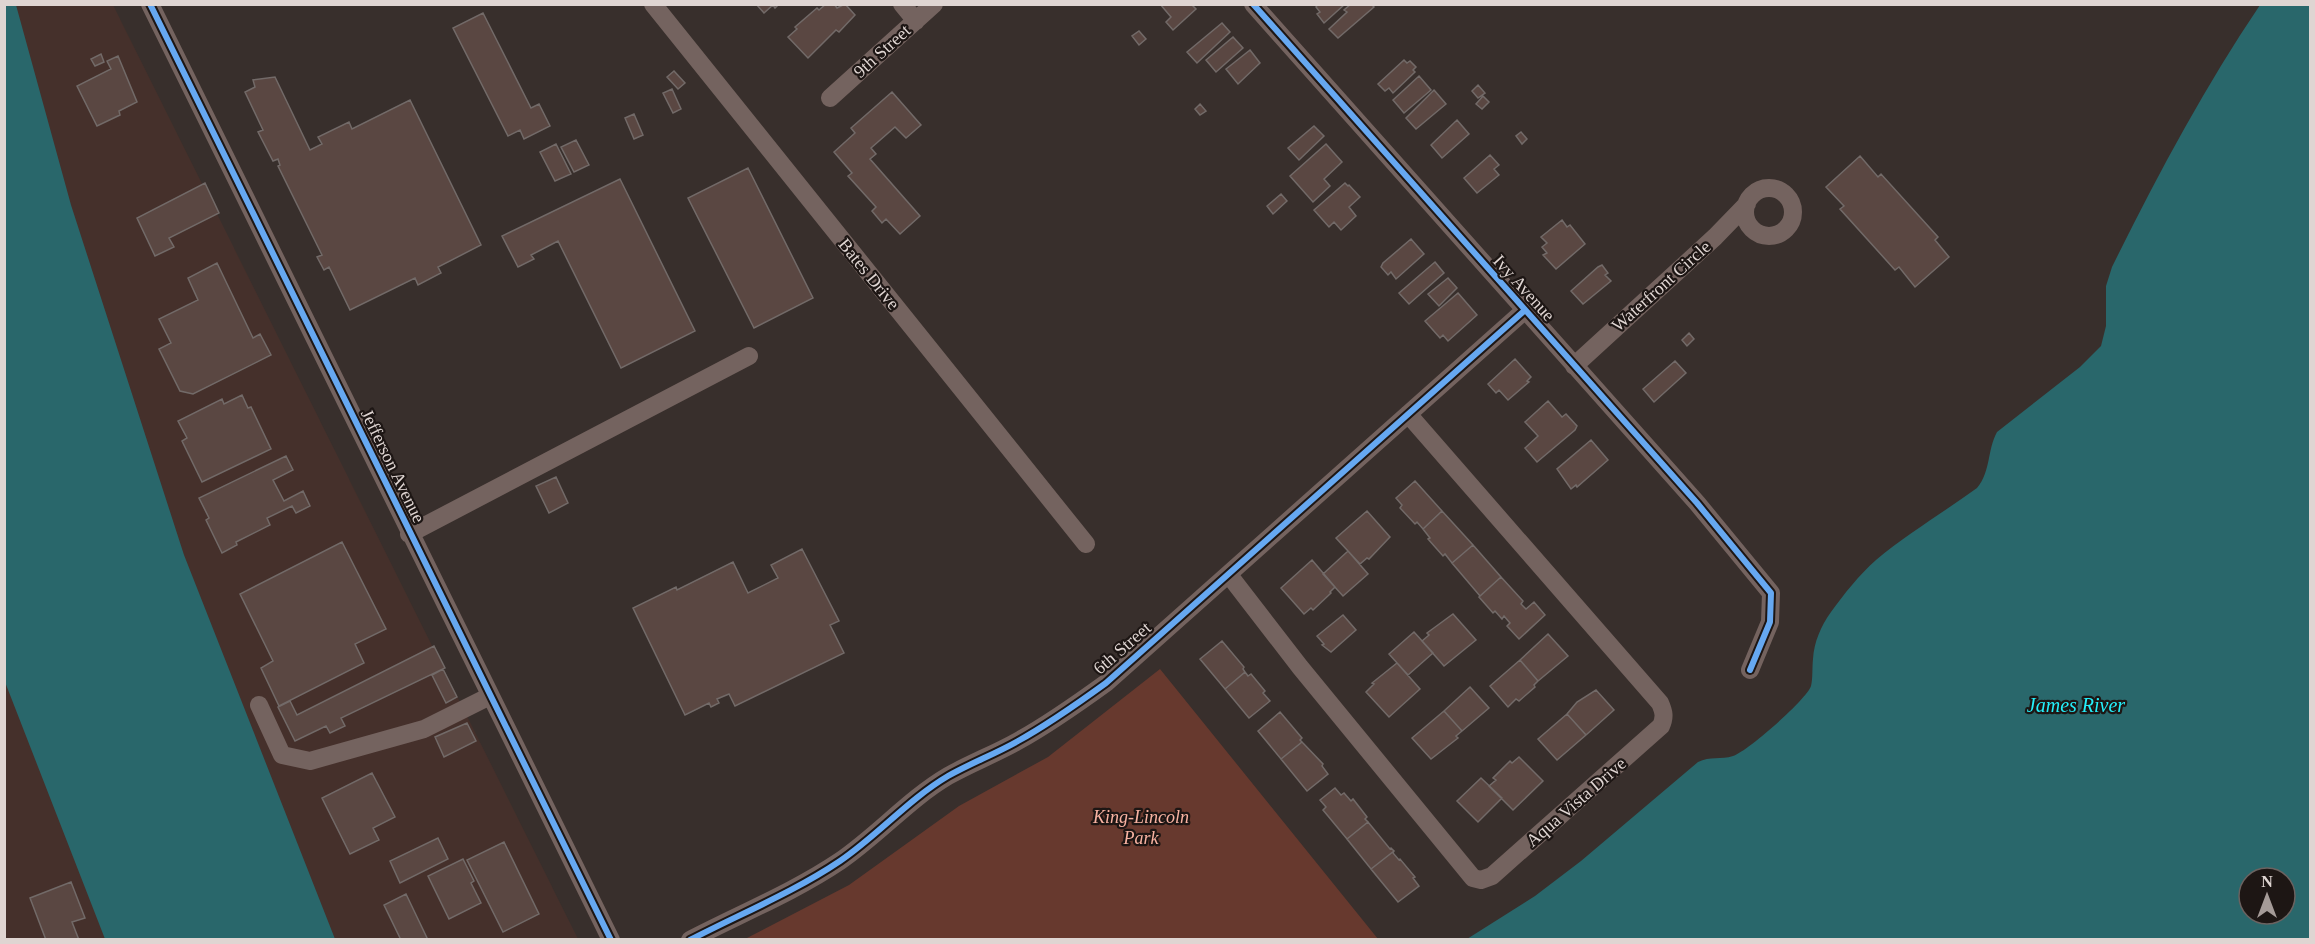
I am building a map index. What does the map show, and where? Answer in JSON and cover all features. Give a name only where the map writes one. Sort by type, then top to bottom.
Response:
[{"type":"street","name":"Jefferson Avenue","points":[[150,4],[409,534],[611,939]]},
{"type":"street","name":"Bates Drive","points":[[653,4],[1086,544]]},
{"type":"street","points":[[902,4],[916,21]]},
{"type":"street","name":"9th Street","points":[[830,98],[934,4]]},
{"type":"street","name":"Ivy Avenue","points":[[1253,4],[1697,503],[1771,593],[1770,622],[1750,670]]},
{"type":"street","name":"Waterfront Circle","points":[[1574,366],[1715,237],[1747,204]]},
{"type":"street","name":"6th Street","points":[[690,939],[839,862],[874,836],[921,795],[948,776],[1018,741],[1063,714],[1106,683],[1524,311]]},
{"type":"street","points":[[409,534],[749,356]]},
{"type":"street","name":"Aqua Vista Drive","points":[[1229,575],[1300,667],[1473,878],[1481,880],[1492,876],[1661,726],[1664,713],[1660,704],[1408,414]]},
{"type":"street","points":[[259,705],[282,754],[310,761],[424,729],[490,696]]},
{"type":"shaded area","points":[[4,5],[113,5],[578,939],[8,940],[5,934]]},
{"type":"green space","name":"King-Lincoln Park","points":[[1160,669],[1378,939],[745,939],[849,885],[959,806],[1048,757]]},
{"type":"water","points":[[4,5],[16,5],[71,205],[184,555],[335,939],[105,939],[5,682]]},
{"type":"water","name":"James River","points":[[2260,5],[2310,5],[2310,939],[1467,939],[1535,896],[1581,861],[1698,762],[1733,756],[1751,745],[1807,693],[1812,683],[1815,646],[1819,634],[1827,617],[1852,585],[1888,550],[1977,488],[1985,475],[1997,432],[2080,367],[2101,346],[2106,326],[2106,286],[2112,267],[2146,199],[2220,68]]},
{"type":"building","points":[[756,4],[779,4],[775,8],[773,5],[764,13]]},
{"type":"building","points":[[826,4],[834,4],[837,8],[845,4],[855,15],[808,58],[788,37],[797,29],[795,27],[817,8],[819,10]]},
{"type":"building","points":[[1160,4],[1191,4],[1196,9],[1173,30],[1166,22],[1171,17]]},
{"type":"building","points":[[1318,4],[1345,4],[1324,23],[1317,14],[1320,12],[1316,7]]},
{"type":"building","points":[[1351,4],[1371,4],[1374,7],[1338,38],[1329,29],[1347,12],[1344,10]]},
{"type":"building","points":[[483,13],[531,108],[539,104],[550,126],[524,139],[520,130],[508,136],[453,28]]},
{"type":"building","points":[[1222,23],[1230,32],[1197,63],[1187,52]]},
{"type":"building","points":[[1139,31],[1146,39],[1139,45],[1132,36]]},
{"type":"building","points":[[1233,37],[1243,48],[1216,72],[1206,60]]},
{"type":"building","points":[[1250,50],[1260,63],[1238,84],[1226,69]]},
{"type":"building","points":[[101,54],[104,62],[95,66],[91,59]]},
{"type":"building","points":[[118,56],[137,102],[119,111],[120,115],[97,126],[77,86],[111,69],[107,61]]},
{"type":"building","points":[[1404,60],[1407,63],[1410,61],[1416,67],[1413,70],[1415,72],[1393,93],[1389,88],[1385,91],[1378,84]]},
{"type":"building","points":[[674,71],[685,83],[678,89],[667,77]]},
{"type":"building","points":[[1419,76],[1431,90],[1404,113],[1393,100]]},
{"type":"building","points":[[275,77],[310,150],[322,144],[318,137],[349,122],[352,129],[410,100],[481,245],[438,267],[441,273],[418,285],[415,278],[350,310],[329,267],[324,270],[317,257],[322,255],[278,166],[280,165],[278,159],[273,161],[258,132],[263,130],[245,92],[255,87],[253,80]]},
{"type":"building","points":[[1478,85],[1485,93],[1478,98],[1472,91]]},
{"type":"building","points":[[672,89],[681,109],[673,113],[663,93]]},
{"type":"building","points":[[1434,90],[1446,104],[1416,129],[1406,118]]},
{"type":"building","points":[[892,92],[921,125],[906,138],[895,127],[871,148],[876,154],[870,159],[920,216],[900,234],[886,219],[882,223],[872,211],[876,207],[848,176],[852,173],[834,152],[855,133],[851,128]]},
{"type":"building","points":[[1483,96],[1489,102],[1482,109],[1476,104]]},
{"type":"building","points":[[1200,104],[1206,111],[1200,115],[1195,109]]},
{"type":"building","points":[[634,114],[643,135],[634,139],[625,118]]},
{"type":"building","points":[[1457,120],[1469,134],[1442,158],[1431,145]]},
{"type":"building","points":[[1314,126],[1324,136],[1299,160],[1288,148]]},
{"type":"building","points":[[1521,132],[1527,139],[1522,144],[1516,136]]},
{"type":"building","points":[[576,140],[589,165],[574,172],[561,147]]},
{"type":"building","points":[[556,144],[571,174],[555,181],[540,152]]},
{"type":"building","points":[[1326,144],[1342,162],[1324,179],[1330,186],[1313,202],[1290,176]]},
{"type":"building","points":[[1490,155],[1499,165],[1494,169],[1499,175],[1477,193],[1464,178]]},
{"type":"building","points":[[1860,156],[1878,177],[1881,174],[1938,237],[1935,240],[1949,257],[1915,287],[1899,267],[1895,270],[1840,209],[1844,206],[1826,187]]},
{"type":"building","points":[[748,168],[813,298],[754,328],[688,198]]},
{"type":"building","points":[[620,179],[695,331],[621,368],[558,241],[531,255],[534,259],[518,267],[502,236]]},
{"type":"building","points":[[205,183],[219,213],[169,238],[174,247],[155,256],[137,218]]},
{"type":"building","points":[[1345,183],[1360,197],[1349,207],[1356,216],[1341,230],[1334,222],[1329,227],[1314,210]]},
{"type":"building","points":[[1281,194],[1287,201],[1273,214],[1267,206]]},
{"type":"building","points":[[1562,220],[1567,227],[1570,225],[1585,244],[1556,269],[1543,255],[1547,253],[1542,247],[1547,243],[1541,237]]},
{"type":"building","points":[[1411,239],[1424,254],[1396,279],[1391,272],[1388,275],[1381,267],[1383,263]]},
{"type":"building","points":[[1435,262],[1444,273],[1409,304],[1399,293]]},
{"type":"building","points":[[217,263],[253,338],[260,334],[271,355],[193,394],[180,391],[159,349],[171,343],[159,319],[198,300],[188,278]]},
{"type":"building","points":[[1602,265],[1608,273],[1605,275],[1611,281],[1583,304],[1571,291]]},
{"type":"building","points":[[1448,278],[1457,288],[1439,306],[1428,294]]},
{"type":"building","points":[[1458,293],[1477,315],[1448,341],[1443,335],[1440,338],[1425,321]]},
{"type":"building","points":[[1689,333],[1694,339],[1687,346],[1682,340]]},
{"type":"building","points":[[1515,359],[1531,377],[1527,381],[1529,382],[1508,400],[1499,390],[1496,393],[1488,384]]},
{"type":"building","points":[[1675,361],[1686,373],[1654,402],[1643,389]]},
{"type":"building","points":[[242,395],[248,408],[251,407],[271,449],[202,482],[182,441],[187,438],[178,421],[222,399],[224,404]]},
{"type":"building","points":[[1548,401],[1562,417],[1566,414],[1577,426],[1537,462],[1525,448],[1538,436],[1525,422]]},
{"type":"building","points":[[1591,440],[1608,460],[1577,487],[1576,485],[1571,489],[1557,469]]},
{"type":"building","points":[[286,456],[293,470],[273,480],[284,501],[303,491],[310,506],[296,513],[292,506],[267,518],[270,525],[236,542],[237,545],[222,553],[206,520],[209,518],[199,498]]},
{"type":"building","points":[[556,477],[568,503],[549,513],[536,486]]},
{"type":"building","points":[[1415,481],[1442,511],[1423,529],[1400,508],[1402,505],[1396,498]]},
{"type":"building","points":[[1367,511],[1390,537],[1369,559],[1367,558],[1360,564],[1336,538]]},
{"type":"building","points":[[1442,511],[1473,545],[1452,563],[1428,539],[1430,538],[1423,529]]},
{"type":"building","points":[[342,542],[386,629],[355,644],[364,663],[279,706],[261,668],[273,661],[240,594]]},
{"type":"building","points":[[1473,545],[1501,577],[1480,596],[1452,563]]},
{"type":"building","points":[[802,549],[839,621],[830,625],[844,653],[735,706],[729,694],[717,699],[719,703],[711,707],[709,703],[685,715],[633,608],[676,587],[677,590],[733,562],[748,593],[778,578],[771,565]]},
{"type":"building","points":[[1348,551],[1368,574],[1343,596],[1323,574]]},
{"type":"building","points":[[1312,560],[1335,587],[1313,610],[1311,608],[1304,614],[1281,588]]},
{"type":"building","points":[[1501,577],[1523,601],[1521,604],[1526,609],[1534,602],[1545,615],[1519,639],[1507,626],[1510,623],[1504,616],[1502,619],[1495,611],[1493,613],[1479,597]]},
{"type":"building","points":[[1453,614],[1476,640],[1444,666],[1422,641],[1429,635],[1427,633]]},
{"type":"building","points":[[1343,615],[1356,630],[1331,652],[1322,645],[1324,644],[1317,636]]},
{"type":"building","points":[[1414,632],[1433,653],[1408,675],[1389,654]]},
{"type":"building","points":[[1548,634],[1568,656],[1538,681],[1520,660]]},
{"type":"building","points":[[1222,641],[1244,667],[1245,672],[1225,689],[1200,659]]},
{"type":"building","points":[[434,646],[445,668],[341,718],[345,726],[330,733],[326,726],[295,741],[278,707],[290,701],[297,715]]},
{"type":"building","points":[[1520,660],[1538,681],[1535,687],[1519,701],[1516,699],[1508,707],[1490,686]]},
{"type":"building","points":[[1397,663],[1420,689],[1389,717],[1366,692],[1374,684],[1372,683]]},
{"type":"building","points":[[443,669],[457,697],[446,703],[432,675]]},
{"type":"building","points":[[1245,672],[1248,676],[1251,674],[1270,701],[1249,718],[1225,689]]},
{"type":"building","points":[[1470,687],[1489,708],[1462,731],[1444,711]]},
{"type":"building","points":[[1596,690],[1614,710],[1586,735],[1567,714],[1577,702]]},
{"type":"building","points":[[1444,711],[1462,731],[1456,736],[1458,738],[1431,759],[1412,738]]},
{"type":"building","points":[[1280,712],[1302,738],[1300,740],[1302,742],[1281,759],[1258,731]]},
{"type":"building","points":[[1567,714],[1586,735],[1557,760],[1538,739]]},
{"type":"building","points":[[467,723],[476,741],[444,757],[435,737]]},
{"type":"building","points":[[1302,742],[1323,764],[1328,774],[1307,791],[1281,759]]},
{"type":"building","points":[[1519,757],[1543,781],[1513,810],[1489,786],[1496,780],[1493,778],[1510,761],[1512,763]]},
{"type":"building","points":[[372,773],[395,817],[373,828],[379,840],[350,854],[322,798]]},
{"type":"building","points":[[1481,778],[1502,798],[1478,822],[1457,801]]},
{"type":"building","points":[[1335,788],[1341,795],[1344,793],[1351,801],[1353,799],[1367,817],[1365,819],[1368,822],[1347,839],[1323,810],[1326,807],[1320,800]]},
{"type":"building","points":[[1368,822],[1394,851],[1371,869],[1347,839]]},
{"type":"building","points":[[438,838],[448,859],[400,883],[390,861]]},
{"type":"building","points":[[504,842],[539,914],[503,932],[467,860]]},
{"type":"building","points":[[1394,851],[1393,853],[1415,877],[1413,878],[1419,886],[1398,902],[1371,869]]},
{"type":"building","points":[[463,859],[474,881],[471,883],[481,903],[449,919],[428,876]]},
{"type":"building","points":[[71,882],[85,918],[72,922],[79,940],[46,940],[30,898]]},
{"type":"building","points":[[406,894],[428,940],[401,940],[384,905]]},
{"type":"cycle path","points":[[150,4],[611,940]]},
{"type":"cycle path","points":[[1253,4],[1697,503],[1771,593],[1770,622],[1750,670]]},
{"type":"cycle path","points":[[690,940],[786,893],[840,861],[934,785],[1063,714],[1106,683],[1524,311]]}]
